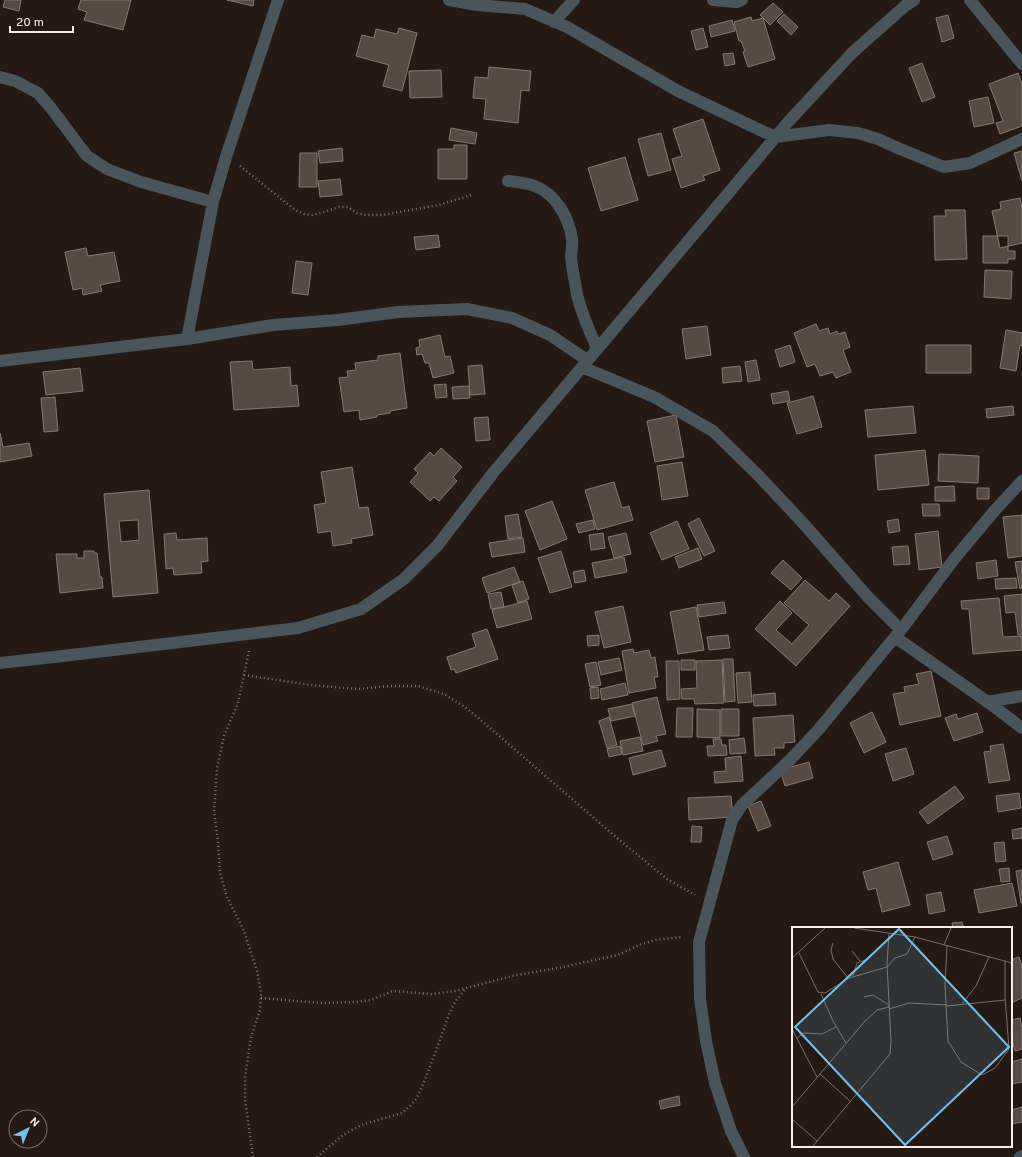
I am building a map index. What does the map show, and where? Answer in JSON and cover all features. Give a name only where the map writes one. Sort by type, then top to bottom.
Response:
[{"type":"street","points":[[187,339],[213,202],[226,157],[278,0]]},
{"type":"street","points":[[449,0],[477,5],[518,4],[525,10],[567,27],[678,91],[775,137],[829,130],[858,133],[878,139],[944,167],[970,163],[1022,139]]},
{"type":"street","points":[[554,22],[574,0]]},
{"type":"street","points":[[713,0],[737,2],[742,0]]},
{"type":"street","points":[[0,663],[298,628],[361,609],[404,579],[437,546],[493,473],[584,363],[789,121],[853,52],[914,0]]},
{"type":"street","points":[[970,0],[1022,64]]},
{"type":"street","points":[[0,77],[15,81],[38,93],[87,156],[107,169],[141,182],[213,202]]},
{"type":"street","points":[[508,181],[524,183],[544,191],[564,213],[572,240],[572,257],[577,294],[597,348]]},
{"type":"street","points":[[0,361],[187,339],[273,325],[338,320],[398,312],[467,310],[512,318],[550,335],[584,363],[654,396],[713,431],[758,475],[802,522],[868,597],[898,634],[1022,728]]},
{"type":"street","points":[[744,1157],[731,1131],[715,1083],[706,1041],[700,999],[699,942],[732,820],[742,805],[789,761],[819,729],[898,634],[955,558],[996,509],[1022,482]]},
{"type":"street","points":[[988,702],[1022,696]]},
{"type":"path","points":[[226,157],[249,173],[295,210],[304,214],[312,215],[339,207],[348,207],[357,213],[365,215],[382,215],[440,205],[471,195]]},
{"type":"path","points":[[253,634],[238,703],[224,736],[217,768],[214,812],[220,873],[227,897],[244,931],[257,971],[261,993],[260,1010],[250,1037],[245,1077],[245,1098],[253,1157]]},
{"type":"path","points":[[244,675],[311,685],[358,689],[390,686],[418,686],[444,694],[465,707],[482,721],[617,838],[667,879],[710,902]]},
{"type":"path","points":[[261,998],[321,1003],[356,1002],[371,1000],[393,991],[431,994],[455,991],[512,976],[618,955],[639,945],[655,940],[701,933]]},
{"type":"path","points":[[317,1157],[343,1135],[361,1125],[402,1113],[410,1106],[416,1099],[422,1087],[449,1014],[455,1002],[466,988]]},
{"type":"building","points":[[5,0],[21,0],[19,11],[3,7]]},
{"type":"building","points":[[81,0],[131,0],[123,30],[84,20],[87,12],[78,9]]},
{"type":"building","points":[[227,0],[254,0],[253,6]]},
{"type":"building","points":[[773,3],[783,12],[770,25],[760,15]]},
{"type":"building","points":[[784,14],[798,27],[791,35],[777,21]]},
{"type":"building","points":[[948,15],[954,38],[942,42],[936,18]]},
{"type":"building","points":[[751,17],[752,21],[763,18],[775,59],[748,67],[743,52],[745,51],[741,41],[739,41],[734,22]]},
{"type":"building","points":[[732,20],[735,31],[711,37],[709,26]]},
{"type":"building","points":[[399,28],[417,33],[402,91],[383,86],[389,65],[356,56],[362,35],[374,38],[376,29],[397,34]]},
{"type":"building","points":[[703,28],[708,47],[696,50],[691,31]]},
{"type":"building","points":[[733,53],[735,64],[725,66],[723,54]]},
{"type":"building","points":[[922,63],[935,97],[922,102],[909,68]]},
{"type":"building","points":[[489,67],[531,71],[529,91],[521,90],[518,123],[484,119],[486,99],[473,98],[475,77],[488,78]]},
{"type":"building","points":[[441,70],[442,97],[410,98],[409,71]]},
{"type":"building","points":[[1018,73],[1022,84],[1022,126],[1000,134],[996,123],[1003,121],[989,84]]},
{"type":"building","points":[[988,97],[994,123],[974,127],[969,101]]},
{"type":"building","points":[[703,119],[720,170],[703,176],[705,180],[681,188],[672,159],[682,156],[673,129]]},
{"type":"building","points":[[451,128],[477,133],[475,144],[449,140]]},
{"type":"building","points":[[661,133],[671,170],[648,176],[638,139]]},
{"type":"building","points":[[454,145],[467,145],[467,179],[438,179],[438,149],[454,149]]},
{"type":"building","points":[[342,148],[343,161],[320,163],[318,151]]},
{"type":"building","points":[[1022,151],[1022,181],[1014,153]]},
{"type":"building","points":[[300,153],[317,153],[317,187],[299,187]]},
{"type":"building","points":[[625,157],[638,200],[601,211],[588,168]]},
{"type":"building","points":[[340,179],[342,195],[320,197],[318,181]]},
{"type":"building","points":[[1020,198],[1022,208],[1022,243],[1000,248],[992,211],[1001,209],[1000,202]]},
{"type":"building","points":[[945,210],[965,210],[967,259],[935,260],[934,216],[946,216]]},
{"type":"building","points":[[438,235],[440,247],[416,250],[414,237]]},
{"type":"building","points":[[983,236],[1008,236],[1008,251],[1015,251],[1015,259],[1008,259],[1008,263],[983,263]]},
{"type":"building","points":[[86,248],[88,256],[114,252],[120,281],[100,285],[102,291],[83,295],[82,288],[73,290],[65,252]]},
{"type":"building","points":[[296,261],[312,263],[308,295],[292,293]]},
{"type":"building","points":[[985,270],[1012,271],[1011,299],[984,297]]},
{"type":"building","points":[[816,324],[819,331],[828,328],[830,334],[837,331],[838,334],[845,332],[850,347],[843,350],[851,372],[836,378],[833,372],[820,376],[815,364],[807,367],[794,333]]},
{"type":"building","points":[[707,326],[711,355],[686,359],[682,329]]},
{"type":"building","points":[[1006,330],[1022,333],[1022,346],[1020,345],[1016,371],[1000,368]]},
{"type":"building","points":[[440,335],[445,357],[450,356],[454,373],[433,378],[429,363],[425,363],[422,354],[417,355],[416,348],[420,347],[419,340]]},
{"type":"building","points":[[790,345],[795,362],[780,367],[775,350]]},
{"type":"building","points":[[926,345],[971,345],[971,373],[926,373]]},
{"type":"building","points":[[400,353],[407,408],[390,411],[390,413],[377,415],[377,417],[360,420],[359,410],[344,412],[339,378],[348,377],[347,371],[356,370],[355,363],[378,360],[378,356]]},
{"type":"building","points":[[756,360],[760,380],[748,382],[745,362]]},
{"type":"building","points":[[252,361],[253,370],[290,367],[291,386],[297,385],[299,406],[234,410],[230,362]]},
{"type":"building","points":[[482,365],[485,394],[470,395],[468,366]]},
{"type":"building","points":[[740,366],[742,381],[723,383],[722,368]]},
{"type":"building","points":[[80,368],[83,391],[46,395],[43,372]]},
{"type":"building","points":[[446,384],[447,397],[436,398],[434,385]]},
{"type":"building","points":[[469,386],[470,398],[453,399],[452,387]]},
{"type":"building","points":[[788,391],[790,401],[773,404],[771,394]]},
{"type":"building","points":[[813,396],[822,427],[797,434],[787,403]]},
{"type":"building","points":[[55,397],[58,431],[44,432],[41,398]]},
{"type":"building","points":[[913,406],[916,433],[868,437],[865,410]]},
{"type":"building","points":[[1013,406],[1014,415],[987,418],[986,409]]},
{"type":"building","points":[[676,415],[684,457],[655,462],[647,421]]},
{"type":"building","points":[[488,417],[490,440],[476,441],[474,418]]},
{"type":"building","points":[[0,433],[3,447],[29,443],[32,456],[0,462]]},
{"type":"building","points":[[441,448],[462,467],[453,477],[457,481],[439,501],[434,497],[430,501],[410,482],[418,473],[414,469],[430,452],[434,456]]},
{"type":"building","points":[[925,450],[929,485],[878,490],[875,455]]},
{"type":"building","points":[[939,454],[979,456],[978,483],[938,481]]},
{"type":"building","points":[[682,462],[688,496],[662,500],[657,466]]},
{"type":"building","points":[[352,467],[359,508],[368,507],[373,535],[351,539],[352,543],[333,546],[331,531],[318,533],[314,505],[326,503],[321,472]]},
{"type":"building","points":[[614,482],[622,508],[629,506],[633,520],[597,530],[585,490]]},
{"type":"building","points":[[954,486],[955,501],[935,501],[935,487]]},
{"type":"building","points":[[977,488],[989,488],[989,499],[977,499]]},
{"type":"building","points":[[149,490],[158,593],[113,597],[104,494]],"holes":[[[138,520],[139,540],[121,542],[119,521]]]},
{"type":"building","points":[[552,501],[567,539],[540,550],[525,511]]},
{"type":"building","points":[[922,504],[939,504],[940,516],[923,516]]},
{"type":"building","points":[[518,514],[522,537],[508,539],[505,516]]},
{"type":"building","points":[[1022,515],[1022,556],[1008,558],[1003,517]]},
{"type":"building","points":[[699,518],[715,551],[704,556],[688,524]]},
{"type":"building","points":[[898,519],[900,531],[889,533],[887,521]]},
{"type":"building","points":[[593,520],[595,529],[579,533],[576,524]]},
{"type":"building","points":[[677,521],[689,549],[662,560],[650,533]]},
{"type":"building","points":[[938,531],[942,567],[919,570],[915,534]]},
{"type":"building","points":[[176,533],[177,540],[207,538],[208,561],[201,562],[202,573],[174,575],[173,568],[166,569],[164,534]]},
{"type":"building","points":[[603,533],[605,548],[591,550],[589,535]]},
{"type":"building","points":[[626,533],[631,554],[614,558],[608,537]]},
{"type":"building","points":[[523,538],[525,552],[492,557],[489,543]]},
{"type":"building","points":[[908,546],[910,564],[894,565],[892,547]]},
{"type":"building","points":[[698,548],[702,559],[679,568],[675,557]]},
{"type":"building","points":[[84,551],[94,551],[94,553],[97,553],[103,588],[60,593],[56,554],[77,554],[77,558],[84,558]]},
{"type":"building","points":[[561,551],[572,587],[550,593],[538,558]]},
{"type":"building","points":[[624,557],[627,572],[595,578],[592,563]]},
{"type":"building","points":[[783,560],[802,578],[791,590],[771,573]]},
{"type":"building","points":[[996,560],[998,576],[978,579],[976,563]]},
{"type":"building","points":[[1022,561],[1022,588],[1020,589],[1015,562]]},
{"type":"building","points":[[514,567],[520,582],[487,593],[482,578]]},
{"type":"building","points":[[584,570],[586,581],[575,583],[573,572]]},
{"type":"building","points":[[1016,578],[1017,588],[996,589],[995,579]]},
{"type":"building","points":[[805,580],[829,601],[836,593],[850,606],[796,666],[755,629],[780,601],[792,613],[776,630],[792,644],[809,625],[784,603]]},
{"type":"building","points":[[523,581],[529,599],[518,603],[512,585]]},
{"type":"building","points":[[501,592],[504,607],[491,609],[488,594]]},
{"type":"building","points":[[1022,594],[1022,634],[1018,635],[1015,612],[1006,613],[1004,596]]},
{"type":"building","points":[[999,598],[1003,637],[1022,636],[1022,650],[973,654],[969,609],[962,609],[961,601]]},
{"type":"building","points":[[527,601],[532,619],[497,628],[492,610]]},
{"type":"building","points":[[724,602],[726,613],[699,617],[697,605]]},
{"type":"building","points":[[623,606],[631,642],[604,648],[595,612]]},
{"type":"building","points":[[696,607],[704,650],[678,654],[670,612]]},
{"type":"building","points":[[487,629],[498,659],[456,673],[454,669],[451,670],[447,657],[476,647],[472,634]]},
{"type":"building","points":[[599,635],[599,645],[588,646],[587,636]]},
{"type":"building","points":[[728,635],[730,648],[709,650],[707,637]]},
{"type":"building","points":[[633,649],[634,653],[649,650],[651,658],[655,657],[658,677],[654,677],[656,688],[629,693],[622,651]]},
{"type":"building","points":[[619,658],[622,670],[601,675],[598,662]]},
{"type":"building","points":[[723,659],[733,659],[735,701],[725,702]]},
{"type":"building","points":[[681,660],[695,660],[695,670],[681,670]]},
{"type":"building","points":[[722,660],[724,703],[695,704],[694,699],[682,699],[681,689],[697,688],[696,661]]},
{"type":"building","points":[[666,661],[679,661],[680,699],[667,700]]},
{"type":"building","points":[[596,662],[601,685],[590,687],[585,664]]},
{"type":"building","points":[[931,671],[941,716],[900,725],[893,694],[905,692],[904,687],[919,684],[916,674]]},
{"type":"building","points":[[750,672],[752,702],[738,703],[736,673]]},
{"type":"building","points":[[625,683],[628,695],[602,700],[600,689]]},
{"type":"building","points":[[598,687],[599,698],[591,699],[590,688]]},
{"type":"building","points":[[775,693],[776,705],[754,706],[753,695]]},
{"type":"building","points":[[657,697],[666,734],[656,736],[658,741],[643,745],[632,703]]},
{"type":"building","points":[[632,704],[635,716],[611,721],[608,709]]},
{"type":"building","points":[[677,708],[693,708],[692,737],[676,737]]},
{"type":"building","points":[[697,709],[720,710],[720,738],[697,737]]},
{"type":"building","points":[[721,709],[739,709],[739,736],[721,736]]},
{"type":"building","points":[[872,712],[886,742],[864,753],[850,723]]},
{"type":"building","points":[[977,713],[983,732],[954,741],[945,718],[956,714],[958,719]]},
{"type":"building","points":[[793,715],[795,742],[784,743],[784,748],[774,748],[775,755],[755,756],[753,718]]},
{"type":"building","points":[[609,717],[617,745],[607,748],[599,721]]},
{"type":"building","points":[[640,737],[643,751],[623,755],[620,741]]},
{"type":"building","points":[[744,738],[746,753],[730,754],[729,740]]},
{"type":"building","points":[[713,739],[721,739],[722,745],[726,745],[727,755],[708,756],[707,746],[714,746]]},
{"type":"building","points":[[1003,744],[1010,780],[989,783],[984,752],[991,751],[990,746]]},
{"type":"building","points":[[620,746],[622,754],[609,757],[607,749]]},
{"type":"building","points":[[906,748],[914,774],[893,781],[885,754]]},
{"type":"building","points":[[661,750],[666,766],[633,775],[629,758]]},
{"type":"building","points":[[741,756],[743,781],[715,783],[714,772],[726,771],[725,758]]},
{"type":"building","points":[[809,762],[813,778],[785,786],[780,770]]},
{"type":"building","points":[[955,786],[964,798],[928,824],[919,812]]},
{"type":"building","points":[[1019,793],[1021,808],[998,812],[996,796]]},
{"type":"building","points":[[731,796],[733,817],[689,820],[688,798]]},
{"type":"building","points":[[761,801],[771,826],[758,831],[748,806]]},
{"type":"building","points":[[692,826],[702,827],[701,842],[691,842]]},
{"type":"building","points":[[1022,828],[1022,838],[1013,839],[1012,830]]},
{"type":"building","points":[[947,836],[953,854],[933,860],[927,842]]},
{"type":"building","points":[[1004,842],[1006,861],[996,862],[994,843]]},
{"type":"building","points":[[898,862],[910,905],[882,912],[876,888],[868,890],[863,872]]},
{"type":"building","points":[[1009,868],[1010,881],[1001,882],[999,869]]},
{"type":"building","points":[[1022,870],[1022,903],[1021,903],[1016,871]]},
{"type":"building","points":[[1012,883],[1017,906],[979,913],[974,890]]},
{"type":"building","points":[[941,892],[945,911],[929,914],[926,895]]},
{"type":"building","points":[[962,922],[964,927],[953,927],[952,923]]},
{"type":"building","points":[[1019,957],[1022,966],[1022,998],[1012,1003],[1012,960]]},
{"type":"building","points":[[1020,1018],[1022,1028],[1022,1049],[1015,1051],[1012,1040],[1012,1020]]},
{"type":"building","points":[[1022,1059],[1022,1082],[1012,1084],[1012,1062]]},
{"type":"building","points":[[679,1096],[680,1105],[661,1109],[659,1101]]},
{"type":"building","points":[[1022,1107],[1022,1122],[1012,1124],[1012,1110]]}]
